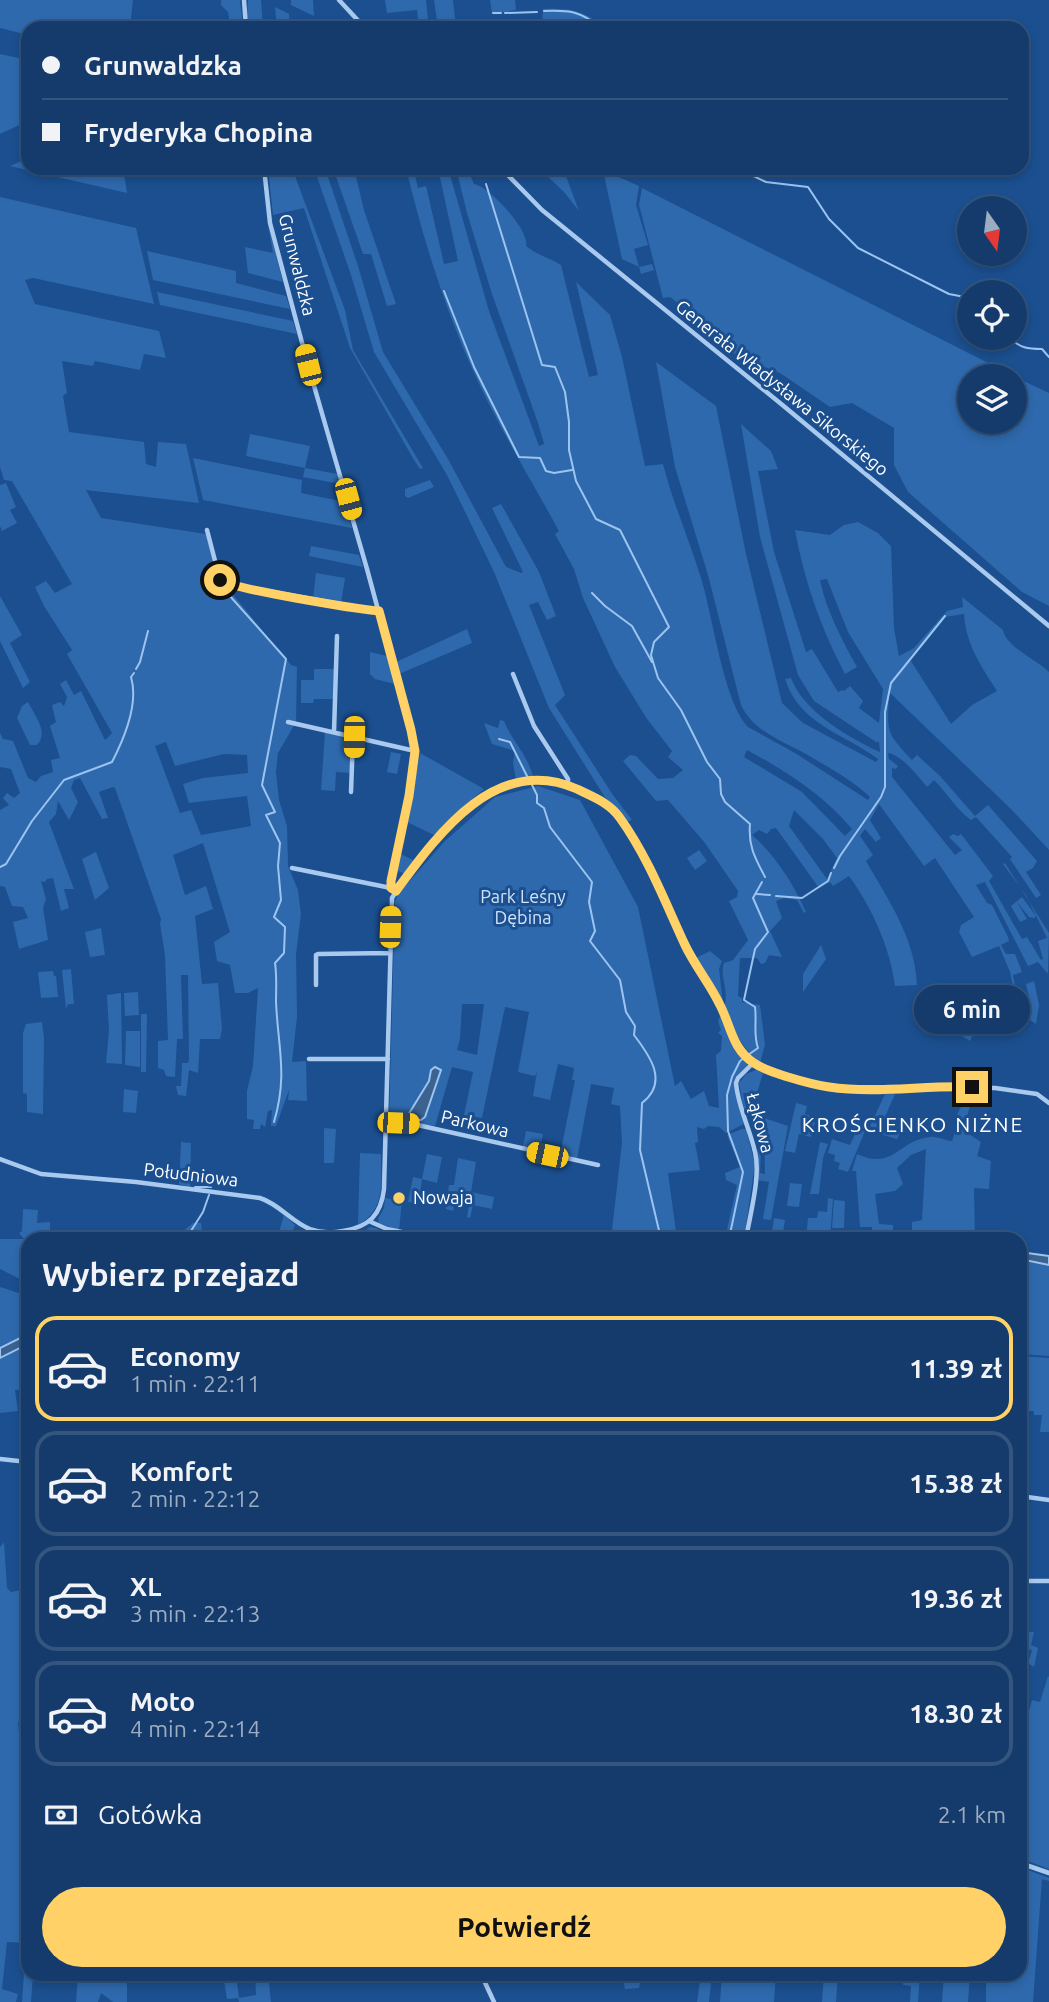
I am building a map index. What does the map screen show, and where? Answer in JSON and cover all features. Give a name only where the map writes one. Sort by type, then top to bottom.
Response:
[{"type":"street","points":[[244,0],[246,21]]},
{"type":"street","points":[[339,0],[358,21]]},
{"type":"street","name":"Grunwaldzka","points":[[265,175],[270,223],[379,611],[415,751],[390,908],[383,1202],[371,1222]]},
{"type":"street","name":"Generała Władysława Sikorskiego","points":[[508,175],[542,210],[1049,626]]},
{"type":"street","points":[[207,530],[220,580],[224,583],[379,611]]},
{"type":"street","points":[[334,732],[337,636]]},
{"type":"street","points":[[513,674],[534,726],[568,779],[569,786]]},
{"type":"street","points":[[288,722],[415,751]]},
{"type":"street","points":[[351,792],[354,737]]},
{"type":"street","points":[[292,868],[393,889],[459,816],[491,791],[528,780],[547,780],[569,786],[607,805],[620,818],[654,876],[685,944],[721,1006],[733,1038],[753,1063],[767,1070],[830,1087],[984,1088],[1034,1093],[1049,1103]]},
{"type":"street","points":[[316,985],[318,954],[390,954]]},
{"type":"street","points":[[309,1059],[388,1059]]},
{"type":"street","name":"Łąkowa","points":[[747,1232],[756,1153],[746,1126],[736,1083],[753,1063]]},
{"type":"street","name":"Parkowa","points":[[387,1122],[413,1124],[598,1165]]},
{"type":"street","name":"Południowa","points":[[0,1159],[41,1174],[136,1182],[260,1198],[268,1200],[306,1227],[322,1232],[354,1229],[371,1222]]},
{"type":"street","points":[[371,1222],[401,1232]]},
{"type":"street","points":[[306,1227],[310,1232]]},
{"type":"street","points":[[0,1459],[21,1461]]},
{"type":"street","points":[[1027,1497],[1049,1500]]},
{"type":"street","points":[[1027,1581],[1049,1581]]},
{"type":"street","points":[[1027,1866],[1049,1874]]},
{"type":"street","points":[[484,1981],[494,2002]]},
{"type":"green space","points":[[0,0],[133,0],[131,21],[21,21],[21,33],[0,28]]},
{"type":"green space","points":[[221,0],[240,0],[242,21],[230,21],[228,12],[221,5]]},
{"type":"green space","points":[[248,0],[261,0],[262,21],[248,21]]},
{"type":"green space","points":[[291,0],[313,0],[314,16],[291,5]]},
{"type":"green space","points":[[385,0],[426,0],[428,21],[418,21],[417,10],[387,13]]},
{"type":"green space","points":[[434,0],[453,0],[455,21],[437,21]]},
{"type":"green space","points":[[490,0],[515,0],[516,10],[492,14]]},
{"type":"green space","points":[[275,7],[289,14],[290,21],[276,21]]},
{"type":"green space","points":[[543,9],[560,9],[575,11],[596,21],[542,21]]},
{"type":"green space","points":[[0,54],[21,58],[21,124],[0,134]]},
{"type":"green space","points":[[21,161],[21,169],[10,166]]},
{"type":"green space","points":[[49,175],[124,175],[127,193]]},
{"type":"green space","points":[[269,175],[295,175],[345,310],[353,350],[423,468],[420,469],[414,460],[350,348],[304,208],[273,215]]},
{"type":"green space","points":[[316,175],[327,175],[383,352],[448,459],[506,567],[523,572],[492,508],[501,504],[539,572],[556,616],[547,620],[538,602],[529,605],[565,695],[555,705],[632,820],[626,822],[606,799],[549,708],[494,572],[447,475],[374,352]]},
{"type":"green space","points":[[335,175],[356,175],[364,210],[396,304],[387,306],[371,254],[363,254]]},
{"type":"green space","points":[[408,175],[415,175],[418,188],[426,186],[444,264],[458,261],[440,175],[450,175],[489,311],[539,446],[544,444],[538,423],[492,294],[458,175],[470,175],[474,184],[508,210],[522,230],[526,246],[561,265],[589,377],[598,375],[576,282],[610,315],[622,357],[645,466],[663,464],[701,578],[725,678],[739,714],[748,727],[795,753],[868,800],[870,797],[839,774],[761,729],[741,705],[708,575],[675,467],[656,362],[716,406],[746,554],[782,703],[803,723],[876,762],[878,759],[811,717],[792,694],[785,679],[791,678],[806,702],[828,722],[880,752],[879,742],[814,701],[798,675],[760,537],[741,424],[771,451],[778,469],[758,471],[774,552],[806,652],[812,649],[838,692],[850,686],[863,701],[859,708],[879,723],[883,689],[848,632],[827,579],[820,580],[830,614],[857,667],[845,674],[814,604],[795,530],[830,535],[844,525],[858,522],[878,533],[891,546],[894,628],[899,656],[914,648],[947,611],[963,607],[962,597],[1003,630],[1016,648],[1049,672],[1049,850],[1013,811],[889,692],[888,724],[892,736],[903,750],[912,760],[917,755],[940,776],[975,816],[988,805],[1037,861],[1033,868],[1026,872],[1041,895],[1036,898],[1010,859],[1012,857],[976,817],[971,820],[934,780],[927,787],[904,762],[888,753],[889,759],[898,766],[896,769],[892,768],[892,777],[955,855],[962,850],[949,837],[961,834],[993,876],[989,881],[1022,939],[1027,937],[1041,960],[1043,959],[1038,941],[1047,938],[1029,901],[1049,933],[1048,974],[1038,962],[1028,966],[985,882],[976,885],[987,903],[992,905],[1008,937],[1009,941],[1001,945],[1006,954],[1015,954],[1022,972],[1013,975],[1018,1000],[999,946],[972,957],[959,932],[961,925],[974,917],[935,858],[924,866],[879,804],[870,820],[881,838],[876,842],[865,829],[860,836],[873,855],[866,861],[892,905],[906,936],[917,985],[895,986],[879,928],[849,876],[833,886],[830,882],[819,888],[776,828],[767,834],[759,830],[752,835],[783,870],[806,912],[804,913],[797,900],[784,898],[776,901],[782,918],[770,931],[782,957],[769,955],[765,963],[761,964],[757,958],[740,958],[738,996],[742,998],[742,1002],[760,1005],[765,1045],[760,1063],[748,1051],[734,1030],[724,1006],[724,963],[733,960],[748,940],[729,901],[737,897],[738,891],[705,843],[668,800],[656,801],[623,761],[630,755],[636,756],[658,779],[673,778],[683,770],[668,757],[672,751],[647,719],[615,667],[583,598],[574,569],[555,534],[559,531],[481,387],[442,293]],"holes":[[[964,614],[965,625],[980,664],[997,691],[972,705],[951,724],[909,658],[945,617]],[[747,750],[790,775],[817,795],[852,829],[845,836],[802,792],[744,757]],[[794,810],[823,839],[837,858],[827,879],[789,826]]]},
{"type":"green space","points":[[546,175],[566,175],[579,211]]},
{"type":"green space","points":[[604,175],[614,175],[639,186],[636,205],[648,245],[634,249],[639,267],[622,259]]},
{"type":"green space","points":[[642,188],[957,347],[957,350],[963,350],[990,364],[957,364],[957,434],[1027,434],[1027,383],[1049,393],[1049,606],[1022,592],[908,492],[894,465],[894,428],[852,403],[830,407],[780,373],[760,365],[745,363],[718,339],[711,329],[670,297],[663,298],[639,205]]},
{"type":"green space","points":[[0,197],[136,228],[154,304],[33,278],[25,280],[35,304],[159,331],[166,358],[144,354],[140,370],[95,361],[93,366],[62,361],[67,393],[63,396],[69,432],[144,442],[146,464],[156,467],[158,442],[186,444],[199,503],[86,490],[101,518],[206,534],[219,582],[225,585],[291,665],[297,667],[296,722],[278,753],[276,772],[279,800],[287,826],[288,866],[298,890],[301,914],[296,954],[297,1017],[292,1062],[306,1061],[307,1101],[288,1100],[289,1090],[276,1126],[271,1126],[272,1110],[268,1111],[265,1127],[261,1124],[260,1129],[253,1129],[254,1120],[247,1119],[247,1091],[253,1066],[258,988],[248,993],[235,993],[230,965],[217,961],[214,942],[230,932],[203,843],[173,855],[185,895],[206,886],[213,909],[195,916],[202,984],[218,983],[222,1029],[220,1039],[200,1039],[198,1073],[189,1070],[186,1096],[178,1095],[176,1086],[181,1086],[182,1063],[188,1063],[189,1059],[188,975],[181,975],[183,1039],[177,1039],[175,1077],[166,1076],[164,1070],[158,1068],[158,1041],[168,1040],[161,919],[115,788],[99,792],[108,818],[102,819],[80,778],[74,780],[71,788],[78,802],[69,820],[58,801],[56,814],[49,822],[74,889],[64,889],[69,908],[61,911],[53,878],[41,881],[46,899],[43,908],[48,940],[19,949],[13,922],[28,918],[23,907],[12,906],[5,887],[0,886],[0,810],[9,805],[3,798],[7,793],[14,798],[20,793],[11,769],[0,767],[0,733],[3,739],[13,741],[28,778],[36,782],[41,776],[53,772],[51,760],[60,758],[50,726],[56,722],[52,705],[60,702],[64,706],[67,697],[60,684],[66,680],[74,695],[81,691],[105,740],[112,733],[67,654],[72,650],[35,587],[46,581],[55,593],[72,584],[12,481],[4,480],[0,467]],"holes":[[[166,742],[175,766],[224,754],[247,755],[248,773],[203,778],[183,784],[189,803],[247,796],[251,826],[201,835],[191,810],[180,813],[155,746]]]},
{"type":"green space","points":[[268,224],[283,282],[248,273],[245,247],[273,253]]},
{"type":"green space","points":[[147,251],[236,271],[236,283],[286,296],[290,309],[153,280]]},
{"type":"green space","points":[[652,264],[654,270],[641,274],[639,267]]},
{"type":"green space","points":[[157,292],[293,321],[297,334],[160,305]]},
{"type":"green space","points":[[250,434],[310,446],[305,468],[246,456]]},
{"type":"green space","points":[[193,458],[302,480],[301,493],[345,502],[352,528],[203,500]]},
{"type":"green space","points":[[305,468],[337,474],[340,484],[303,477]]},
{"type":"green space","points":[[430,480],[434,487],[408,498],[405,496],[405,489]]},
{"type":"green space","points":[[6,483],[16,507],[10,510],[17,523],[2,531],[0,485]]},
{"type":"green space","points":[[311,546],[359,555],[363,567],[309,556]]},
{"type":"green space","points":[[316,573],[345,578],[341,603],[313,599]]},
{"type":"green space","points":[[0,596],[22,635],[10,643],[30,682],[23,688],[0,641]]},
{"type":"green space","points":[[467,629],[472,643],[399,674],[396,662]]},
{"type":"green space","points":[[370,652],[387,656],[395,684],[375,679],[370,674]]},
{"type":"green space","points":[[314,669],[335,669],[334,699],[314,699],[313,703],[301,703],[301,680],[314,680]]},
{"type":"green space","points":[[28,702],[41,729],[42,735],[37,745],[30,745],[17,718],[22,706]]},
{"type":"green space","points":[[500,720],[504,721],[524,755],[533,777],[516,779],[513,763],[515,751],[492,744],[484,723],[498,728]]},
{"type":"green space","points":[[325,732],[352,739],[351,773],[336,772],[335,791],[321,790]]},
{"type":"green space","points":[[391,752],[401,754],[397,774],[387,772]]},
{"type":"green space","points":[[420,753],[484,789],[434,835],[407,822]]},
{"type":"green space","name":"Park Leśny Dębina","points":[[538,786],[580,800],[638,907],[675,1086],[681,1081],[691,1099],[704,1091],[709,1106],[719,1108],[716,1055],[721,1051],[722,1036],[718,1033],[721,1030],[718,1021],[720,1017],[723,1018],[733,1042],[748,1064],[739,1074],[734,1086],[744,1124],[726,1133],[719,1127],[697,1127],[698,1142],[695,1143],[700,1170],[668,1173],[676,1232],[612,1232],[622,1143],[620,1106],[611,1104],[614,1088],[591,1084],[577,1159],[560,1155],[575,1080],[572,1080],[574,1068],[558,1064],[550,1100],[533,1096],[537,1072],[535,1076],[518,1072],[529,1012],[505,1007],[482,1118],[464,1115],[473,1072],[452,1067],[435,1126],[389,1119],[395,902],[398,894],[446,840],[495,797]],"holes":[[[462,1004],[484,1004],[477,1055],[457,1050]]]},
{"type":"green space","points":[[699,850],[707,861],[695,870],[687,858]]},
{"type":"green space","points":[[96,852],[109,888],[95,900],[82,859]]},
{"type":"green space","points":[[401,854],[415,861],[405,874],[396,870]]},
{"type":"green space","points":[[1005,863],[1020,887],[1003,864]]},
{"type":"green space","points":[[1022,897],[1036,916],[1029,917],[1017,902],[1027,919],[1020,922],[1011,906]]},
{"type":"green space","points":[[101,928],[105,955],[90,957],[85,932]]},
{"type":"green space","points":[[821,945],[826,959],[803,992],[803,974]]},
{"type":"green space","points":[[710,951],[722,961],[719,969],[723,1003],[696,958]]},
{"type":"green space","points":[[71,969],[74,1004],[68,1004],[66,1009],[62,970]]},
{"type":"green space","points":[[53,971],[58,997],[41,998],[38,972]]},
{"type":"green space","points":[[1034,981],[1039,1005],[1036,1024],[1030,1020],[1032,1010],[1026,984]]},
{"type":"green space","points":[[138,992],[139,1015],[125,1016],[124,993]]},
{"type":"green space","points":[[121,993],[122,1064],[106,1063],[109,1030],[107,995]]},
{"type":"green space","points":[[141,1014],[147,1014],[146,1072],[141,1072]]},
{"type":"green space","points":[[961,1020],[978,1024],[970,1041],[955,1032]]},
{"type":"green space","points":[[42,1022],[43,1114],[27,1112],[27,1094],[23,1093],[23,1033],[26,1024]]},
{"type":"green space","points":[[126,1031],[140,1031],[140,1067],[125,1065]]},
{"type":"green space","points":[[756,1070],[763,1073],[757,1093],[743,1093],[747,1112],[745,1114],[739,1083],[746,1074]]},
{"type":"green space","points":[[124,1089],[138,1091],[136,1113],[123,1112]]},
{"type":"green space","points":[[969,1090],[978,1091],[975,1091],[966,1119],[966,1132],[981,1142],[977,1156],[991,1161],[989,1189],[974,1188],[975,1232],[912,1232],[912,1222],[922,1220],[926,1149],[911,1155],[897,1168],[903,1184],[895,1191],[875,1194],[879,1224],[893,1225],[893,1232],[872,1232],[872,1227],[860,1227],[856,1171],[852,1171],[857,1154],[880,1159],[919,1139],[933,1137],[952,1141],[957,1132],[956,1117]]},
{"type":"green space","points":[[886,1092],[896,1092],[879,1130],[870,1126]]},
{"type":"green space","points":[[796,1103],[807,1106],[805,1114],[816,1118],[811,1137],[799,1134],[795,1153],[785,1151]]},
{"type":"green space","points":[[764,1118],[788,1126],[771,1220],[763,1219],[769,1182],[757,1180],[757,1150],[761,1150],[760,1173],[765,1174]]},
{"type":"green space","points":[[886,1119],[904,1125],[897,1139],[880,1134]]},
{"type":"green space","points":[[859,1126],[865,1131],[848,1172],[838,1169],[840,1163],[834,1161],[835,1155],[828,1153],[832,1139],[850,1145]]},
{"type":"green space","points":[[324,1128],[336,1129],[334,1163],[324,1163]]},
{"type":"green space","points":[[746,1129],[755,1164],[745,1232],[727,1232],[737,1185],[726,1180],[725,1173],[740,1167],[727,1135]]},
{"type":"green space","points":[[526,1131],[543,1134],[540,1151],[523,1147]]},
{"type":"green space","points":[[181,1142],[191,1143],[190,1187],[179,1184]]},
{"type":"green space","points":[[820,1142],[828,1144],[823,1158],[819,1194],[810,1194]]},
{"type":"green space","points":[[360,1153],[381,1154],[381,1185],[378,1203],[367,1219],[358,1225]]},
{"type":"green space","points":[[427,1154],[442,1157],[437,1183],[422,1179]]},
{"type":"green space","points":[[458,1158],[476,1162],[471,1192],[494,1197],[492,1209],[473,1205],[470,1218],[467,1217],[471,1193],[459,1190],[453,1211],[446,1209],[449,1185],[454,1185]]},
{"type":"green space","points":[[413,1177],[422,1179],[419,1204],[408,1202]]},
{"type":"green space","points":[[790,1183],[802,1184],[799,1207],[787,1206]]},
{"type":"green space","points":[[385,1198],[402,1201],[399,1230],[379,1223]]},
{"type":"green space","points":[[828,1198],[833,1199],[831,1232],[807,1232],[808,1218],[817,1218],[818,1211],[827,1212]]},
{"type":"green space","points":[[834,1200],[845,1201],[844,1228],[832,1228]]},
{"type":"green space","points":[[23,1209],[38,1210],[37,1223],[50,1222],[50,1232],[21,1232],[21,1235],[19,1233],[22,1231]]},
{"type":"green space","points":[[284,1215],[295,1225],[292,1232],[279,1232]]},
{"type":"green space","points":[[774,1218],[785,1220],[783,1232],[772,1232]]},
{"type":"green space","points":[[193,1223],[201,1223],[202,1232],[182,1232]]},
{"type":"green space","points":[[370,1227],[379,1229],[379,1232],[366,1232]]},
{"type":"green space","points":[[0,1239],[21,1239],[21,1280],[0,1269]]},
{"type":"green space","points":[[1027,1260],[1049,1265],[1049,1356],[1027,1354]]},
{"type":"green space","points":[[0,1287],[21,1294],[21,1338],[0,1348]]},
{"type":"green space","points":[[21,1348],[21,1390],[15,1390],[18,1411],[0,1413],[0,1358]]},
{"type":"green space","points":[[1027,1356],[1049,1358],[1049,1432],[1040,1432],[1042,1415],[1034,1415],[1034,1411],[1029,1411],[1027,1426]]},
{"type":"green space","points":[[4,1542],[7,1588],[11,1592],[21,1590],[21,1721],[18,1722],[21,1755],[21,1943],[7,1942],[2,1989],[18,1994],[16,2002],[0,2002],[0,1547]]},
{"type":"green space","points":[[1027,1632],[1034,1632],[1031,1645],[1038,1648],[1034,1667],[1028,1663],[1032,1650],[1027,1649]]},
{"type":"green space","points":[[1048,1676],[1049,1869],[1027,1861],[1027,1718],[1032,1700],[1040,1702]]},
{"type":"green space","points":[[1027,1870],[1049,1878],[1049,1881],[1042,1879],[1033,2002],[986,2002],[986,1981],[1027,1981]]},
{"type":"green space","points":[[23,1981],[32,1981],[31,2002],[22,2002]]},
{"type":"green space","points":[[78,1981],[127,1981],[127,2002],[113,2002],[101,1993],[98,2002],[76,2002]]},
{"type":"green space","points":[[224,1981],[237,1981],[239,1998],[256,1995],[255,1981],[269,1981],[271,2002],[239,2002],[238,1998],[227,1999]]},
{"type":"green space","points":[[623,1981],[640,1981],[639,1988],[625,1989]]},
{"type":"green space","points":[[700,1981],[711,1981],[709,2002],[697,2002]]},
{"type":"green space","points":[[722,1981],[776,1981],[774,2002],[720,2002]]},
{"type":"green space","points":[[824,1981],[838,1981],[836,2002],[822,2002]]},
{"type":"green space","points":[[903,1981],[920,1981],[918,2002],[910,2002],[911,1986],[903,1985]]},
{"type":"green space","points":[[944,1981],[970,1981],[968,2002],[942,2002]]},
{"type":"shaded area","points":[[435,1067],[441,1070],[425,1117],[421,1120],[405,1120],[429,1081],[431,1070]]},
{"type":"shaded area","points":[[1027,1253],[1049,1256],[1049,1265],[1027,1260]]},
{"type":"shaded area","points":[[21,1338],[21,1348],[0,1358],[0,1348]]},
{"type":"waterway","points":[[544,11],[574,13],[592,21]]},
{"type":"waterway","points":[[505,13],[537,12]]},
{"type":"waterway","points":[[493,13],[501,13]]},
{"type":"waterway","points":[[752,175],[766,182],[808,187],[829,219],[858,248],[957,296]]},
{"type":"waterway","points":[[486,184],[542,365],[555,367],[565,392],[569,450],[576,481],[596,519],[620,530],[669,627],[654,642],[651,655],[658,678],[681,710],[707,762],[720,779],[721,794],[725,802],[750,824],[751,845],[765,877]]},
{"type":"waterway","points":[[444,291],[474,367],[519,457],[540,458],[546,471],[554,473],[572,470]]},
{"type":"waterway","points":[[1027,348],[1042,349],[1049,357]]},
{"type":"waterway","points":[[592,593],[632,626],[652,662]]},
{"type":"waterway","points":[[229,595],[286,659],[262,785],[275,812],[266,815],[280,843],[278,866],[281,900],[274,917],[285,927],[284,953],[275,963],[281,1076],[274,1122]]},
{"type":"waterway","points":[[834,868],[885,787],[885,712],[891,683],[945,616]]},
{"type":"waterway","points":[[136,669],[148,631]]},
{"type":"waterway","points":[[0,867],[6,864],[32,821],[64,780],[112,762],[122,742],[132,709],[131,677],[134,673]]},
{"type":"waterway","points":[[499,739],[510,742],[528,778]]},
{"type":"waterway","points":[[531,783],[537,795],[537,803],[544,808],[550,827],[592,882],[589,902],[595,931],[590,941],[620,980],[626,1012],[635,1026],[634,1035],[654,1069],[654,1086],[642,1103],[640,1150],[659,1232]]},
{"type":"waterway","points":[[776,896],[802,898],[828,881],[831,873]]},
{"type":"waterway","points":[[748,1055],[758,1048],[755,1007],[744,1000],[755,949],[768,932],[753,898],[762,882]]},
{"type":"waterway","points":[[757,894],[770,895]]},
{"type":"waterway","points":[[730,1232],[743,1172],[728,1131],[727,1095],[732,1077],[744,1058]]},
{"type":"waterway","points":[[195,1187],[211,1187]]},
{"type":"waterway","points":[[190,1232],[203,1212],[209,1195]]},
{"type":"place","name":"Nowaja","points":[[399,1198]]},
{"type":"district","name":"KROŚCIENKO NIŻNE","points":[[913,1125]]},
{"type":"route","points":[[220,580],[229,585],[379,611],[415,751],[391,888],[396,891],[445,830],[491,791],[530,780],[547,780],[570,786],[607,805],[620,818],[665,897],[691,956],[721,1006],[737,1046],[759,1067],[830,1087],[972,1087]]}]
